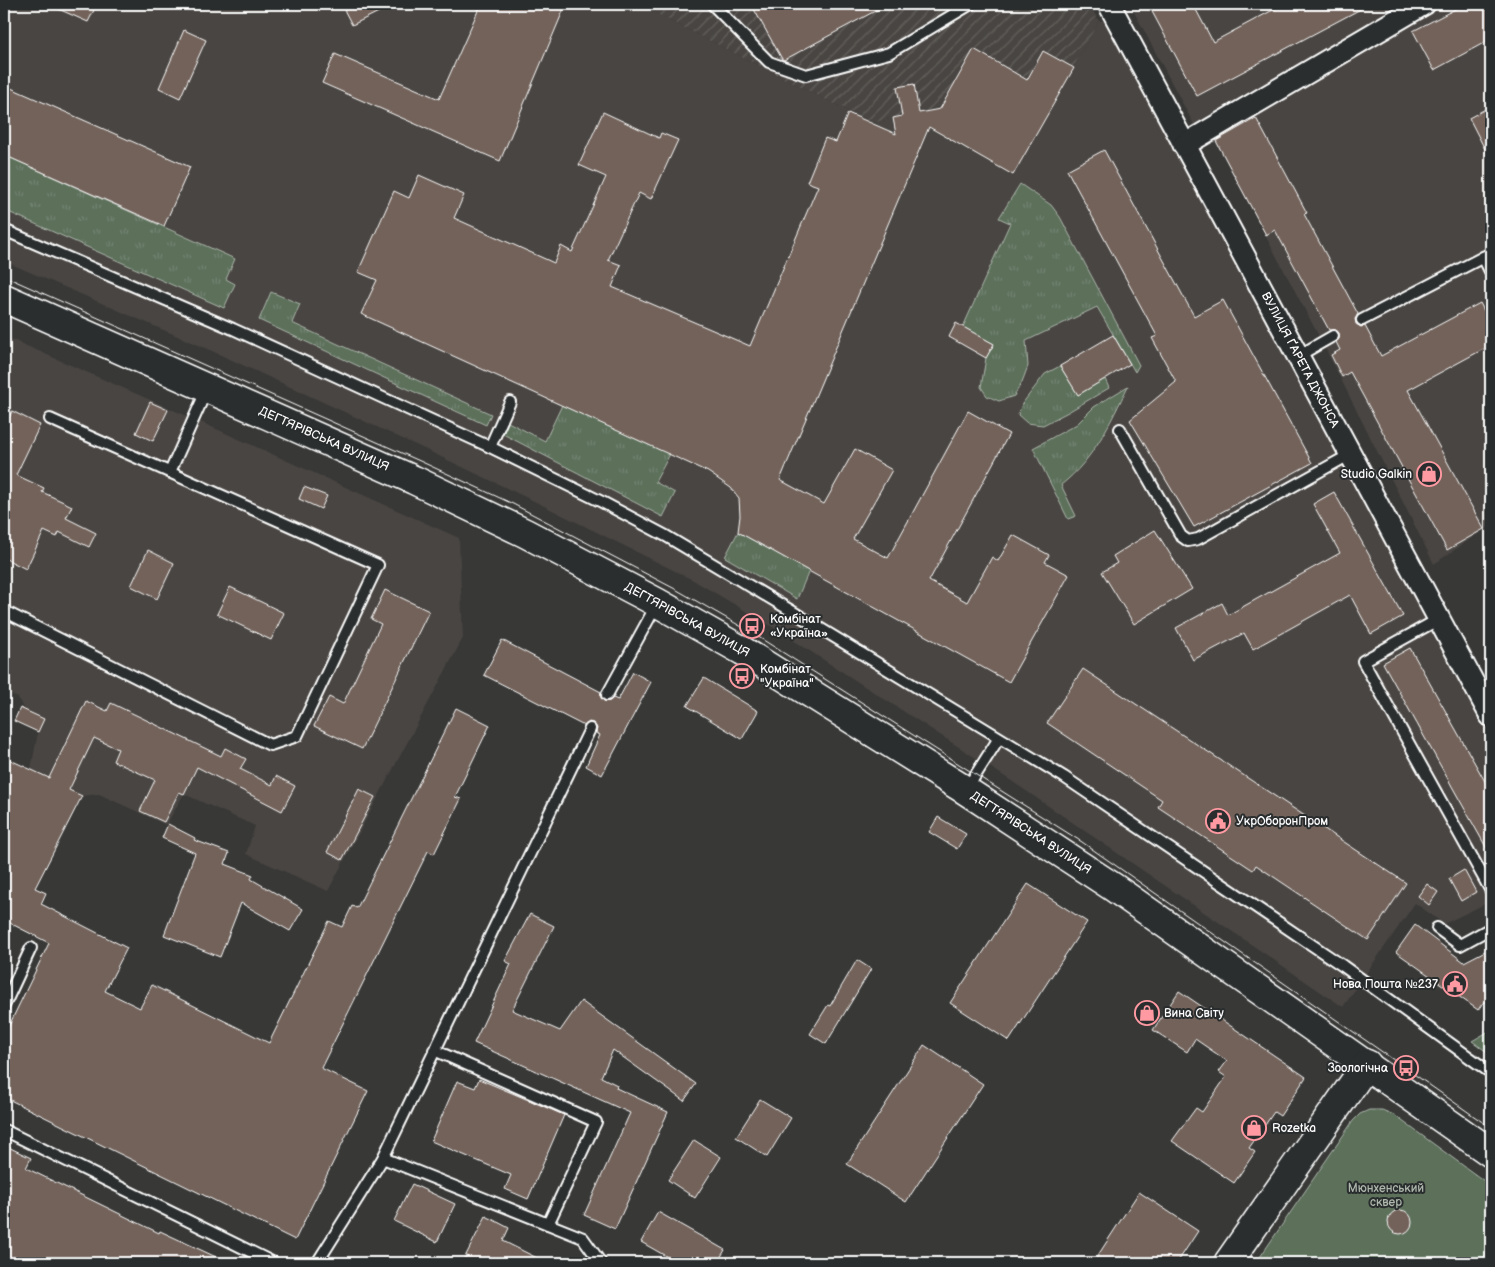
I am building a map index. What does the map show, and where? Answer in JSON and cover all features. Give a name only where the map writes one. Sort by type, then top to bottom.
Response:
[{"type":"main road","name":"ДЕГТЯРІВСЬКА ВУЛИЦЯ","points":[[4,298],[423,484],[524,533],[658,603],[743,651],[965,790],[1113,887],[1367,1064],[1489,1146]]},
{"type":"main road","points":[[1228,1263],[1367,1064]]},
{"type":"street","name":"ВУЛИЦЯ ҐАРЕТА ДЖОНСА","points":[[1109,4],[1491,716]]},
{"type":"street","points":[[1184,145],[1424,4]]},
{"type":"lane","points":[[712,4],[770,62],[806,75],[889,53],[970,4]]},
{"type":"lane","points":[[4,230],[233,329],[490,447],[666,536],[1064,777],[1335,961],[1491,1073]]},
{"type":"lane","points":[[1362,320],[1487,255],[1491,273]]},
{"type":"lane","points":[[1298,356],[1333,336]]},
{"type":"lane","points":[[170,472],[208,387]]},
{"type":"lane","points":[[490,447],[510,402]]},
{"type":"lane","points":[[4,612],[270,745],[296,736],[378,565],[50,419]]},
{"type":"lane","points":[[1120,429],[1181,536],[1188,541],[1198,539],[1351,454]]},
{"type":"lane","points":[[607,695],[658,603]]},
{"type":"lane","points":[[1439,619],[1363,661],[1491,891]]},
{"type":"lane","points":[[317,1263],[383,1158],[590,730]]},
{"type":"lane","points":[[965,790],[999,738]]},
{"type":"lane","points":[[1438,928],[1460,945],[1491,928]]},
{"type":"lane","points":[[4,1006],[31,948]]},
{"type":"lane","points":[[434,1050],[596,1122],[548,1224]]},
{"type":"lane","points":[[4,1130],[274,1263]]},
{"type":"lane","points":[[383,1158],[583,1238],[601,1263]]},
{"type":"shaded area","points":[[4,4],[637,4],[872,123],[940,108],[930,127],[1013,175],[1099,21],[1112,20],[1491,727],[1491,901],[1444,924],[1415,903],[1343,1007],[1013,782],[771,626],[693,580],[420,447],[212,351],[4,261]]},
{"type":"shaded area","points":[[637,4],[1089,4],[1099,21],[1013,175],[930,127],[940,108],[872,123]]},
{"type":"shaded area","points":[[1130,4],[1491,4],[1491,502],[1487,505],[1491,512],[1491,525],[1434,564],[1321,340],[1215,141],[1204,144]]},
{"type":"shaded area","points":[[4,336],[459,538],[463,638],[328,891],[246,854],[255,826],[184,794],[166,825],[99,794],[82,796],[31,769],[38,732],[44,719],[24,710],[18,698],[4,691]]},
{"type":"green space","points":[[4,155],[235,259],[226,279],[235,284],[224,308],[4,210]]},
{"type":"green space","points":[[1020,184],[1051,205],[1060,217],[1139,365],[1135,372],[1097,307],[1026,341],[1028,366],[1014,396],[999,401],[987,396],[981,387],[986,358],[994,344],[963,327],[1010,223],[999,218]]},
{"type":"green space","points":[[271,292],[300,304],[292,323],[491,414],[486,425],[259,320]]},
{"type":"green space","points":[[1060,366],[1078,395],[1105,379],[1109,388],[1043,425],[1027,423],[1018,415],[1022,404],[1045,374]]},
{"type":"green space","points":[[1128,386],[1108,427],[1092,452],[1073,475],[1061,485],[1076,516],[1068,519],[1033,448],[1077,424],[1094,407]]},
{"type":"green space","points":[[562,405],[670,454],[655,482],[675,493],[663,517],[503,434],[508,422],[545,441]]},
{"type":"green space","points":[[738,532],[809,571],[797,599],[725,557]]},
{"type":"green space","points":[[1491,1030],[1491,1055],[1472,1041]]},
{"type":"green space","name":"Мюнхенський сквер","points":[[1369,1110],[1382,1110],[1394,1115],[1491,1186],[1491,1263],[1256,1263],[1353,1121],[1360,1114]]},
{"type":"building","points":[[47,4],[97,4],[88,22]]},
{"type":"building","points":[[341,4],[395,4],[352,25]]},
{"type":"building","points":[[481,4],[566,4],[500,161],[322,83],[335,54],[439,99]]},
{"type":"building","points":[[751,4],[888,4],[784,60]]},
{"type":"building","points":[[1148,4],[1193,4],[1213,42],[1284,4],[1370,4],[1197,96]]},
{"type":"building","points":[[1465,4],[1491,4],[1491,39],[1434,70],[1413,31]]},
{"type":"building","points":[[184,30],[206,40],[180,98],[159,88]]},
{"type":"building","points":[[974,49],[1027,80],[1043,51],[1074,68],[1013,175],[929,127],[780,480],[824,504],[855,449],[892,470],[853,539],[888,558],[968,411],[1009,434],[929,581],[967,602],[992,557],[998,561],[1013,535],[1049,555],[1045,562],[1069,575],[1009,682],[738,532],[740,516],[739,498],[731,488],[708,472],[361,314],[377,280],[358,272],[394,191],[409,198],[419,175],[464,195],[454,218],[554,263],[561,246],[572,252],[606,177],[579,165],[603,112],[659,138],[661,133],[678,140],[651,199],[639,193],[608,260],[621,265],[612,287],[750,346],[818,186],[807,182],[825,138],[836,142],[848,113],[896,134],[893,118],[902,116],[897,87],[914,84],[919,113],[940,109]]},
{"type":"building","points":[[4,85],[190,167],[164,226],[4,155]]},
{"type":"building","points":[[1491,106],[1491,161],[1469,118]]},
{"type":"building","points":[[1256,118],[1307,213],[1304,214],[1358,314],[1355,319],[1356,324],[1361,327],[1365,326],[1381,356],[1480,303],[1491,324],[1491,345],[1408,390],[1484,529],[1447,550],[1350,372],[1342,377],[1331,355],[1340,350],[1336,342],[1339,339],[1339,333],[1336,330],[1329,330],[1275,230],[1266,235],[1216,141]]},
{"type":"building","points":[[1104,150],[1194,316],[1223,300],[1312,463],[1194,527],[1130,420],[1176,382],[1152,338],[1157,336],[1067,170]]},
{"type":"building","points":[[956,323],[994,344],[986,358],[949,337]]},
{"type":"building","points":[[1113,335],[1130,364],[1078,395],[1060,366]]},
{"type":"building","points":[[150,402],[168,410],[153,441],[136,433]]},
{"type":"building","points":[[12,411],[40,425],[16,475],[44,488],[42,492],[72,506],[66,518],[96,533],[89,547],[59,532],[57,537],[44,531],[26,569],[4,558],[4,429]]},
{"type":"building","points":[[304,487],[327,496],[321,509],[299,499]]},
{"type":"building","points":[[1334,492],[1403,616],[1371,634],[1350,595],[1253,649],[1244,633],[1193,660],[1176,628],[1222,603],[1228,615],[1340,553],[1313,504]]},
{"type":"building","points":[[1155,530],[1192,589],[1134,624],[1102,572],[1117,563],[1113,556]]},
{"type":"building","points":[[148,550],[174,563],[157,599],[131,586]]},
{"type":"building","points":[[230,587],[284,613],[271,640],[217,614]]},
{"type":"building","points":[[385,590],[429,611],[362,749],[314,726],[329,697],[343,704],[381,624],[371,619]]},
{"type":"building","points":[[502,640],[601,692],[601,698],[604,701],[610,701],[613,698],[618,700],[633,672],[651,682],[602,775],[586,766],[600,735],[596,733],[597,728],[593,723],[589,722],[584,726],[484,675]]},
{"type":"building","points":[[1410,648],[1491,792],[1491,856],[1383,663]]},
{"type":"building","points":[[1083,669],[1406,883],[1368,940],[1256,865],[1253,870],[1158,807],[1162,800],[1047,723]]},
{"type":"building","points":[[704,678],[758,711],[742,739],[687,706]]},
{"type":"building","points":[[86,701],[107,711],[111,703],[221,756],[225,748],[246,759],[240,769],[272,785],[276,776],[295,786],[282,811],[197,767],[184,794],[179,792],[164,822],[140,811],[155,780],[113,761],[118,749],[94,738],[69,790],[82,796],[35,888],[46,893],[41,904],[127,948],[105,991],[140,1008],[152,985],[269,1043],[329,921],[342,927],[352,906],[357,908],[456,708],[490,725],[455,797],[461,799],[434,854],[428,851],[321,1068],[368,1091],[295,1240],[4,1097],[4,1036],[49,943],[4,920],[4,757],[49,778]]},
{"type":"building","points":[[20,708],[44,719],[38,732],[14,721]]},
{"type":"building","points":[[359,789],[375,797],[342,860],[327,852]]},
{"type":"building","points":[[938,817],[966,834],[957,849],[929,832]]},
{"type":"building","points":[[168,824],[195,838],[194,840],[229,853],[225,864],[253,875],[251,879],[303,909],[290,931],[241,903],[220,957],[164,935],[195,853],[162,838]]},
{"type":"building","points":[[1464,870],[1476,892],[1461,901],[1449,879]]},
{"type":"building","points":[[1028,884],[1087,922],[1009,1041],[950,1003]]},
{"type":"building","points":[[1427,884],[1438,892],[1429,905],[1418,896]]},
{"type":"building","points":[[530,914],[554,926],[512,1010],[560,1031],[581,1001],[696,1084],[684,1101],[613,1050],[601,1077],[617,1085],[616,1088],[668,1112],[615,1229],[584,1215],[630,1113],[474,1043],[511,964],[505,961]]},
{"type":"building","points":[[1415,925],[1464,962],[1491,948],[1491,999],[1482,1004],[1478,1010],[1396,952]]},
{"type":"building","points":[[857,960],[871,969],[826,1044],[810,1034],[828,1005],[830,1006]]},
{"type":"building","points":[[1179,991],[1306,1077],[1280,1116],[1274,1112],[1249,1148],[1255,1152],[1234,1183],[1172,1141],[1196,1108],[1202,1112],[1226,1077],[1219,1072],[1227,1061],[1195,1039],[1187,1052],[1153,1030]]},
{"type":"building","points":[[924,1045],[983,1084],[906,1202],[847,1164]]},
{"type":"building","points":[[479,1079],[564,1115],[528,1199],[505,1189],[511,1175],[431,1141],[457,1081],[475,1088]]},
{"type":"building","points":[[760,1099],[791,1118],[767,1157],[736,1137]]},
{"type":"building","points":[[694,1140],[721,1157],[695,1198],[668,1180]]},
{"type":"building","points":[[4,1145],[31,1158],[26,1168],[159,1233],[160,1231],[229,1263],[19,1263],[4,1256]]},
{"type":"building","points":[[412,1184],[455,1204],[437,1242],[394,1221]]},
{"type":"building","points":[[1139,1192],[1198,1231],[1177,1263],[1093,1263]]},
{"type":"building","points":[[1400,1210],[1408,1214],[1412,1222],[1408,1230],[1400,1234],[1392,1230],[1388,1222],[1392,1214]]},
{"type":"building","points":[[658,1212],[725,1250],[717,1263],[678,1263],[641,1242]]},
{"type":"building","points":[[486,1216],[509,1228],[503,1241],[547,1263],[473,1263],[464,1259]]},
{"type":"tram line","points":[[4,276],[513,504],[677,590],[749,631],[1082,842],[1491,1128]]},
{"type":"place","name":"Studio Galkin","points":[[1429,474]]},
{"type":"place","name":"Комбінат «Україна»","points":[[752,626]]},
{"type":"place","name":"Комбінат \"Україна\"","points":[[742,676]]},
{"type":"place","name":"УкрОборонПром","points":[[1218,821]]},
{"type":"place","name":"Нова Пошта №237","points":[[1455,984]]},
{"type":"place","name":"Вина Світу","points":[[1147,1013]]},
{"type":"place","name":"Зоологічна","points":[[1406,1068]]},
{"type":"place","name":"Rozetka","points":[[1254,1128]]}]
